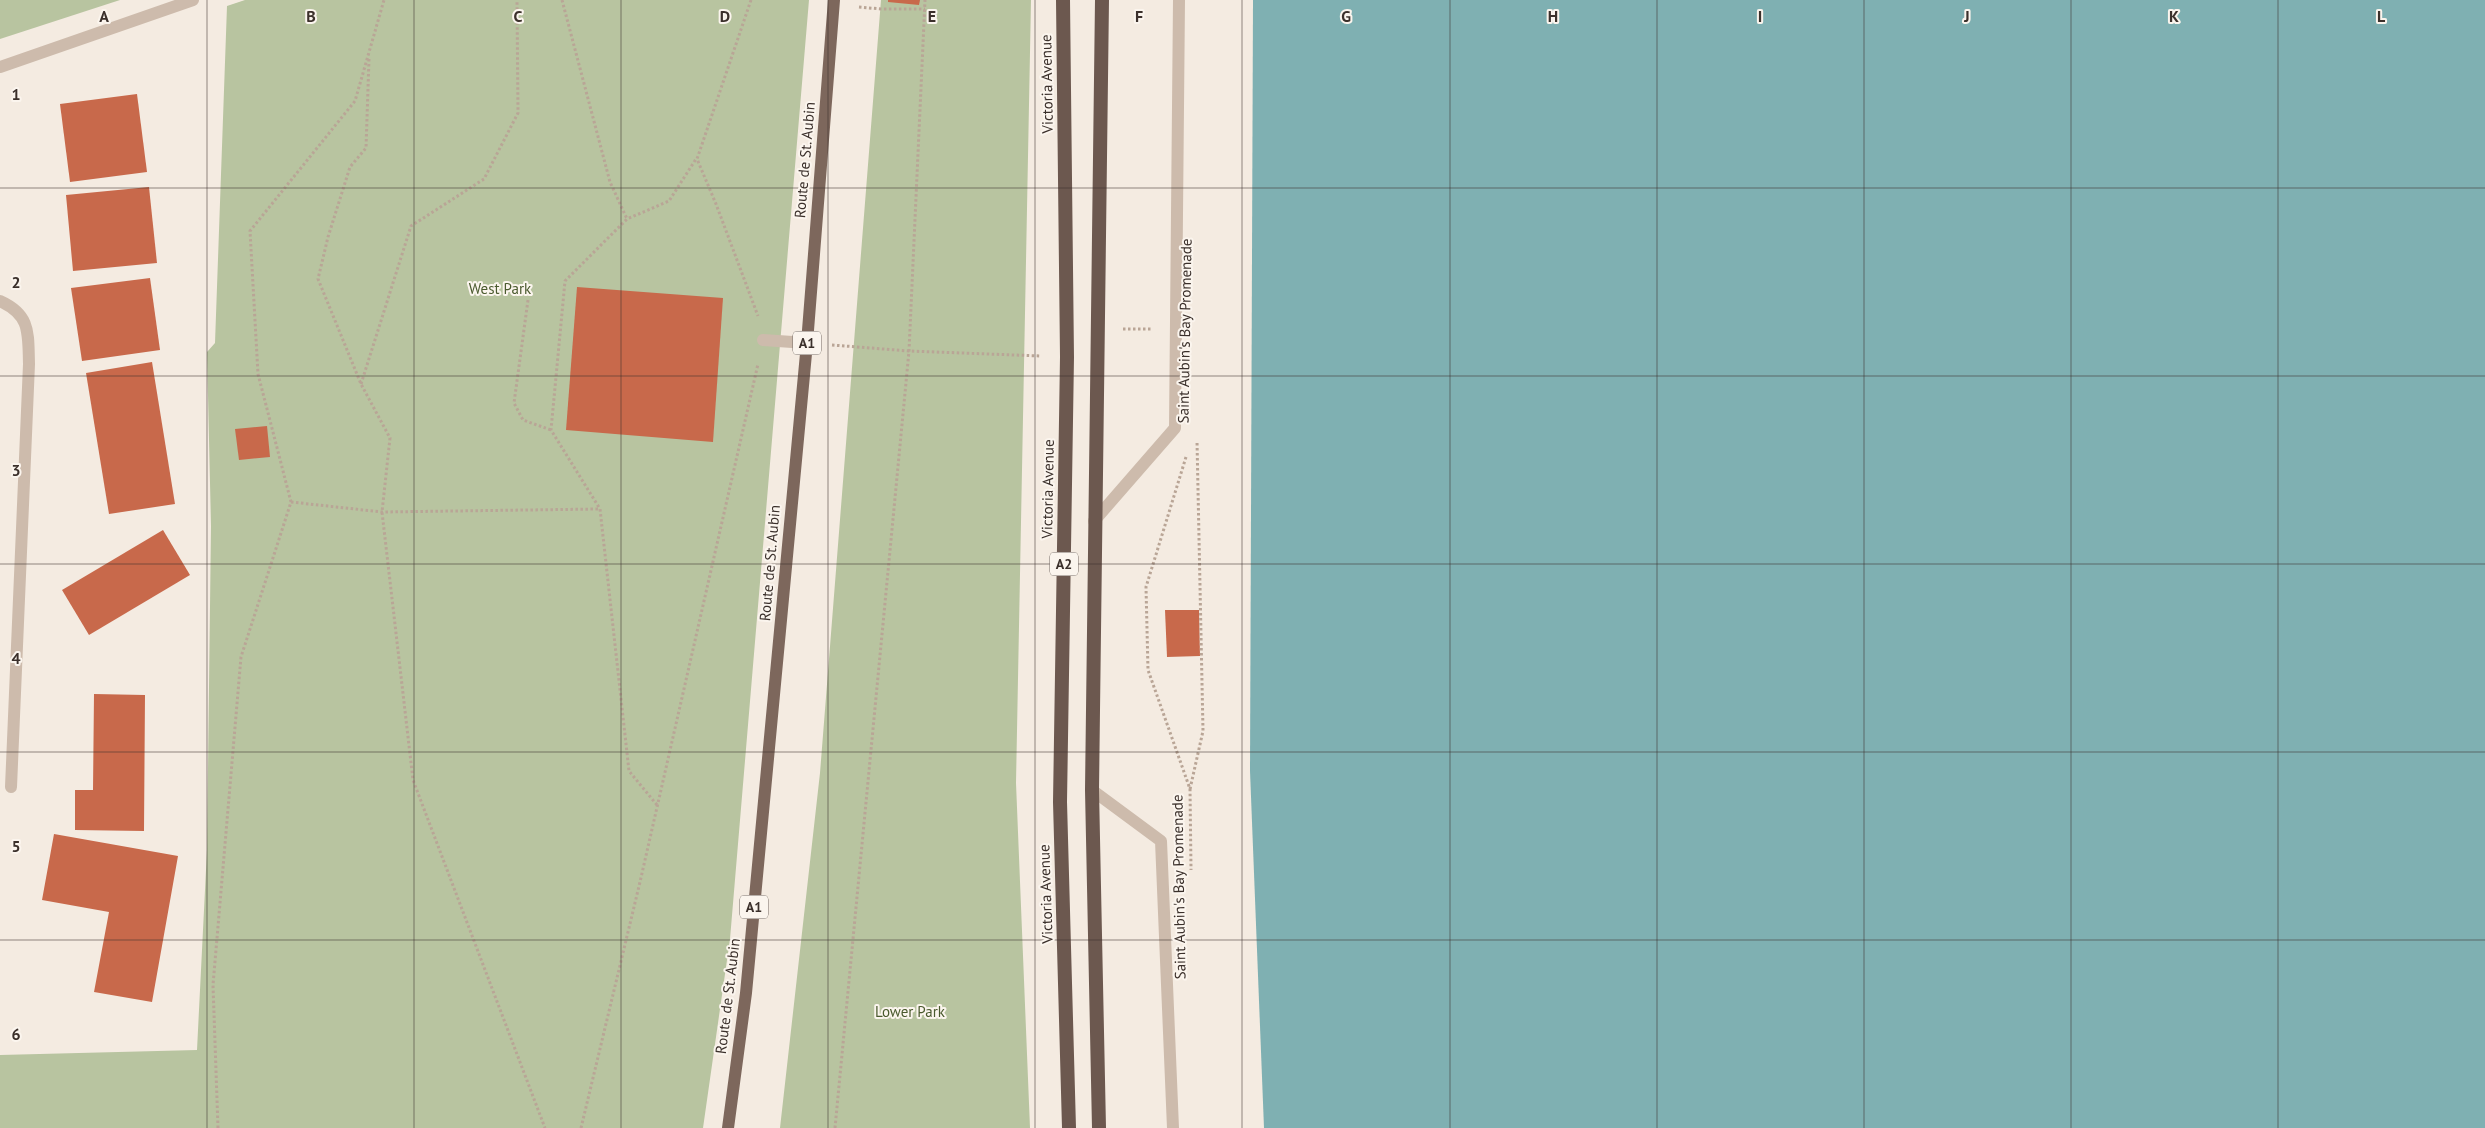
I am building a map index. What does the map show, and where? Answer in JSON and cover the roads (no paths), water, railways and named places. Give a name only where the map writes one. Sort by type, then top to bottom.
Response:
[{"type":"highway","name":"Victoria Avenue","points":[[1063,0],[1067,357],[1060,802],[1069,1128]]},
{"type":"highway","name":"A2","points":[[1099,1128],[1092,790],[1102,0]]},
{"type":"main road","name":"Route de St. Aubin","points":[[728,1128],[747,983],[807,343],[834,0]]},
{"type":"street","points":[[0,67],[193,0]]},
{"type":"street","points":[[1094,521],[1175,428],[1179,0]]},
{"type":"street","points":[[0,301],[16,308],[27,328],[30,364],[11,787]]},
{"type":"street","points":[[763,340],[807,343]]},
{"type":"street","points":[[1092,790],[1161,841],[1173,1128]]},
{"type":"water","points":[[1253,0],[2485,0],[2485,1128],[1264,1128],[1250,771]]},
{"type":"park label","name":"West Park","points":[[500,289]]},
{"type":"park label","name":"Lower Park","points":[[910,1012]]}]
